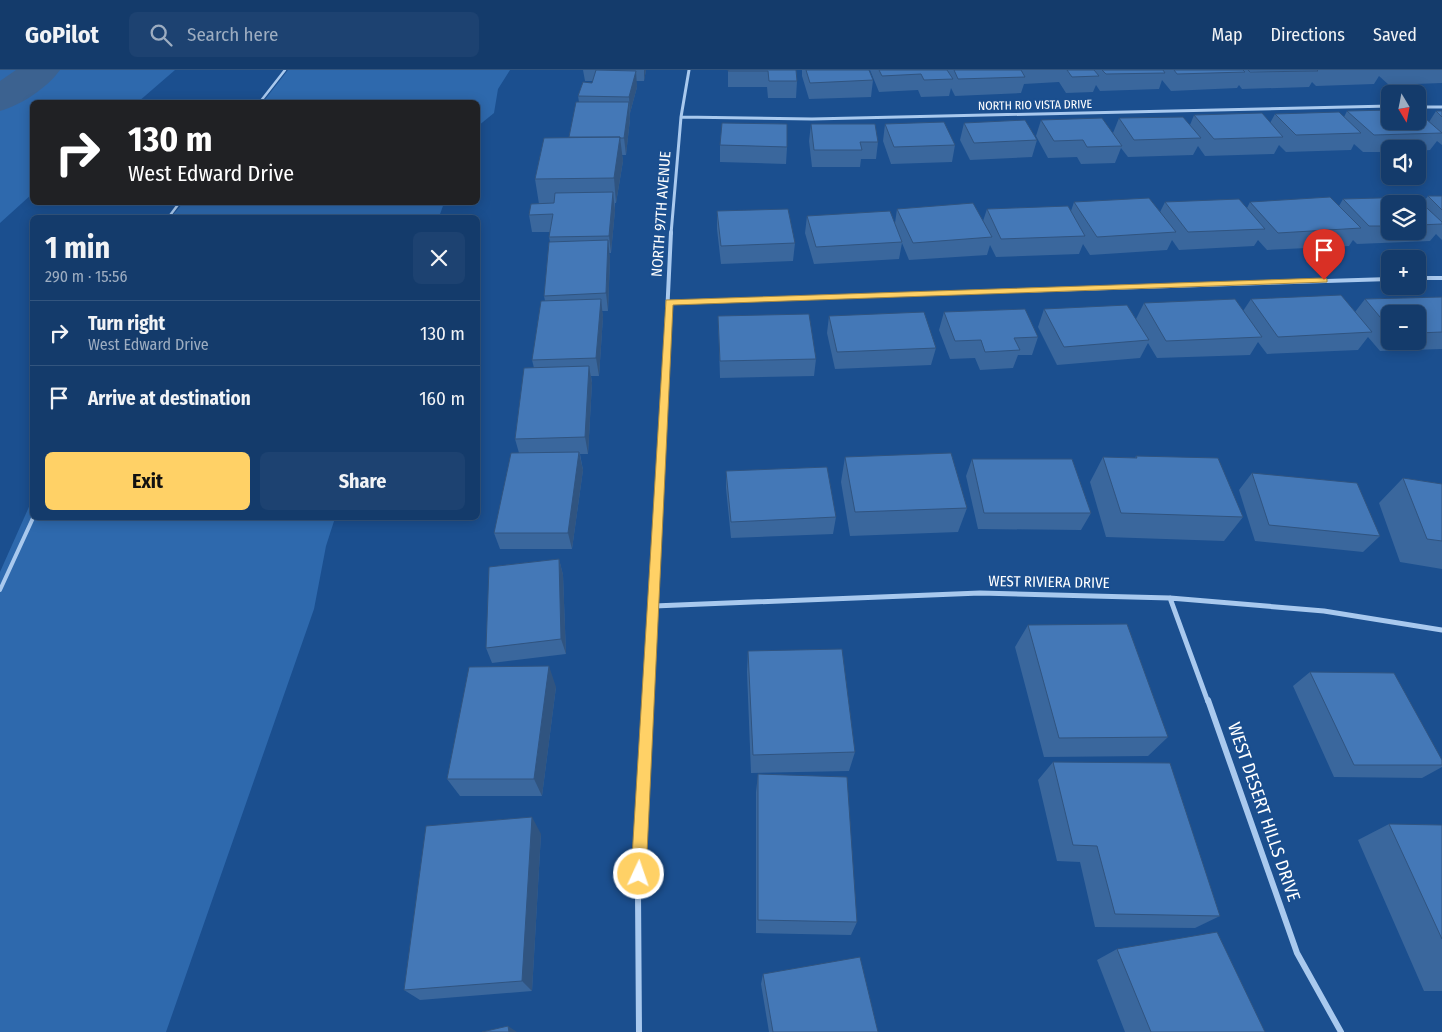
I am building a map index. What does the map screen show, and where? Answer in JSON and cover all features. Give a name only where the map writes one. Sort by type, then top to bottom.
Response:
[{"type":"street","name":"NORTH 97TH AVENUE","points":[[638,1032],[638,893],[669,302],[672,195],[681,117],[689,70]]},
{"type":"street","name":"NORTH RIO VISTA DRIVE","points":[[681,117],[812,119],[1381,106]]},
{"type":"street","points":[[1426,107],[1442,107]]},
{"type":"street","points":[[1426,278],[1442,278]]},
{"type":"street","points":[[669,302],[1381,279]]},
{"type":"street","name":"WEST RIVIERA DRIVE","points":[[654,606],[980,593],[1170,598],[1324,611],[1442,630]]},
{"type":"street","name":"WEST DESERT HILLS DRIVE","points":[[1170,598],[1297,952],[1341,1032]]},
{"type":"lane","points":[[262,100],[285,70]]},
{"type":"lane","points":[[0,590],[32,520]]},
{"type":"shaded area","points":[[0,70],[175,70],[140,100],[30,100],[30,196],[0,223]]},
{"type":"shaded area","points":[[288,70],[510,70],[498,89],[494,113],[480,124],[480,100],[265,100]]},
{"type":"shaded area","points":[[181,205],[443,205],[440,215],[173,215]]},
{"type":"shaded area","points":[[30,504],[30,520],[334,520],[326,546],[314,609],[166,1032],[0,1032],[0,572]]},
{"type":"building","points":[[596,70],[636,71],[629,97],[578,96],[583,82],[592,83]]},
{"type":"building","points":[[728,70],[796,70],[797,81],[769,81],[768,71]]},
{"type":"building","points":[[806,70],[869,70],[873,80],[810,83]]},
{"type":"building","points":[[879,70],[947,70],[953,79],[924,80],[921,74],[882,76]]},
{"type":"building","points":[[954,70],[1021,70],[1025,77],[958,79]]},
{"type":"building","points":[[1067,70],[1094,70],[1099,76],[1072,77]]},
{"type":"building","points":[[1102,70],[1163,70],[1165,73],[1106,74]]},
{"type":"building","points":[[1174,70],[1243,70],[1245,72],[1177,74]]},
{"type":"building","points":[[1248,70],[1317,70],[1318,71],[1250,72]]},
{"type":"building","points":[[576,102],[629,102],[624,138],[569,137]]},
{"type":"building","points":[[1381,110],[1381,130],[1426,130],[1426,119],[1442,133],[1374,135],[1347,111]]},
{"type":"building","points":[[1436,111],[1442,111],[1442,117]]},
{"type":"building","points":[[1339,112],[1361,133],[1296,135],[1275,114]]},
{"type":"building","points":[[1262,113],[1283,137],[1214,139],[1194,115]]},
{"type":"building","points":[[1183,117],[1201,138],[1134,140],[1119,118]]},
{"type":"building","points":[[1102,118],[1122,146],[1087,147],[1083,140],[1054,141],[1041,120]]},
{"type":"building","points":[[1025,120],[1037,140],[974,143],[964,123]]},
{"type":"building","points":[[944,122],[955,145],[894,147],[885,124]]},
{"type":"building","points":[[722,123],[787,124],[787,147],[720,145]]},
{"type":"building","points":[[811,124],[875,124],[878,142],[860,142],[862,150],[814,150]]},
{"type":"building","points":[[620,137],[614,178],[535,179],[544,138]]},
{"type":"building","points":[[613,192],[609,236],[549,237],[553,214],[529,215],[531,204],[554,203],[555,193]]},
{"type":"building","points":[[1428,196],[1442,196],[1442,210]]},
{"type":"building","points":[[1330,197],[1361,228],[1278,233],[1250,202]]},
{"type":"building","points":[[1149,198],[1176,232],[1097,237],[1074,202]]},
{"type":"building","points":[[1381,198],[1381,226],[1369,226],[1343,199]]},
{"type":"building","points":[[1239,199],[1265,229],[1188,232],[1165,202]]},
{"type":"building","points":[[973,203],[992,237],[913,243],[897,209]]},
{"type":"building","points":[[1068,206],[1085,236],[1001,239],[987,209]]},
{"type":"building","points":[[1426,207],[1442,222],[1442,224],[1426,225]]},
{"type":"building","points":[[788,209],[795,243],[721,246],[717,211]]},
{"type":"building","points":[[890,211],[902,242],[816,247],[807,216]]},
{"type":"building","points":[[608,240],[606,293],[544,296],[549,242]]},
{"type":"building","points":[[1341,295],[1372,332],[1278,337],[1251,299]]},
{"type":"building","points":[[1442,297],[1442,332],[1426,333],[1426,305],[1381,305],[1381,318],[1365,299]]},
{"type":"building","points":[[601,299],[596,358],[532,360],[541,301]]},
{"type":"building","points":[[1235,299],[1262,337],[1166,341],[1144,303]]},
{"type":"building","points":[[1127,305],[1149,340],[1064,347],[1044,309]]},
{"type":"building","points":[[1025,309],[1038,337],[1014,338],[1020,350],[985,352],[981,340],[955,341],[944,312]]},
{"type":"building","points":[[924,312],[936,348],[837,352],[829,316]]},
{"type":"building","points":[[809,314],[816,359],[720,361],[718,316]]},
{"type":"building","points":[[589,366],[585,437],[515,439],[524,368]]},
{"type":"building","points":[[579,452],[568,533],[494,533],[511,453]]},
{"type":"building","points":[[951,453],[967,508],[855,512],[845,457]]},
{"type":"building","points":[[1136,456],[1218,458],[1243,517],[1121,513],[1103,457],[1137,458]]},
{"type":"building","points":[[972,459],[1072,459],[1091,513],[984,513]]},
{"type":"building","points":[[827,467],[836,517],[731,522],[726,471]]},
{"type":"building","points":[[1252,473],[1357,483],[1380,536],[1269,525]]},
{"type":"building","points":[[1403,478],[1442,484],[1442,541],[1427,539]]},
{"type":"building","points":[[559,559],[561,639],[486,648],[489,567]]},
{"type":"building","points":[[1127,624],[1168,737],[1059,738],[1028,625]]},
{"type":"building","points":[[842,649],[855,752],[753,755],[748,651]]},
{"type":"building","points":[[549,666],[534,779],[447,779],[469,667]]},
{"type":"building","points":[[1310,672],[1394,673],[1442,760],[1442,765],[1354,765]]},
{"type":"building","points":[[1053,762],[1170,763],[1220,916],[1115,914],[1097,846],[1073,845]]},
{"type":"building","points":[[758,774],[847,777],[857,922],[758,920]]},
{"type":"building","points":[[532,817],[522,981],[404,990],[426,826]]},
{"type":"building","points":[[1389,824],[1442,825],[1442,939]]},
{"type":"building","points":[[1217,932],[1265,1032],[1151,1032],[1117,949]]},
{"type":"building","points":[[860,957],[878,1032],[773,1032],[763,974]]},
{"type":"building","points":[[508,1026],[509,1032],[482,1032]]},
{"type":"waterway","points":[[0,99],[41,70]]},
{"type":"route","points":[[639,874],[669,302],[1324,280]]}]
